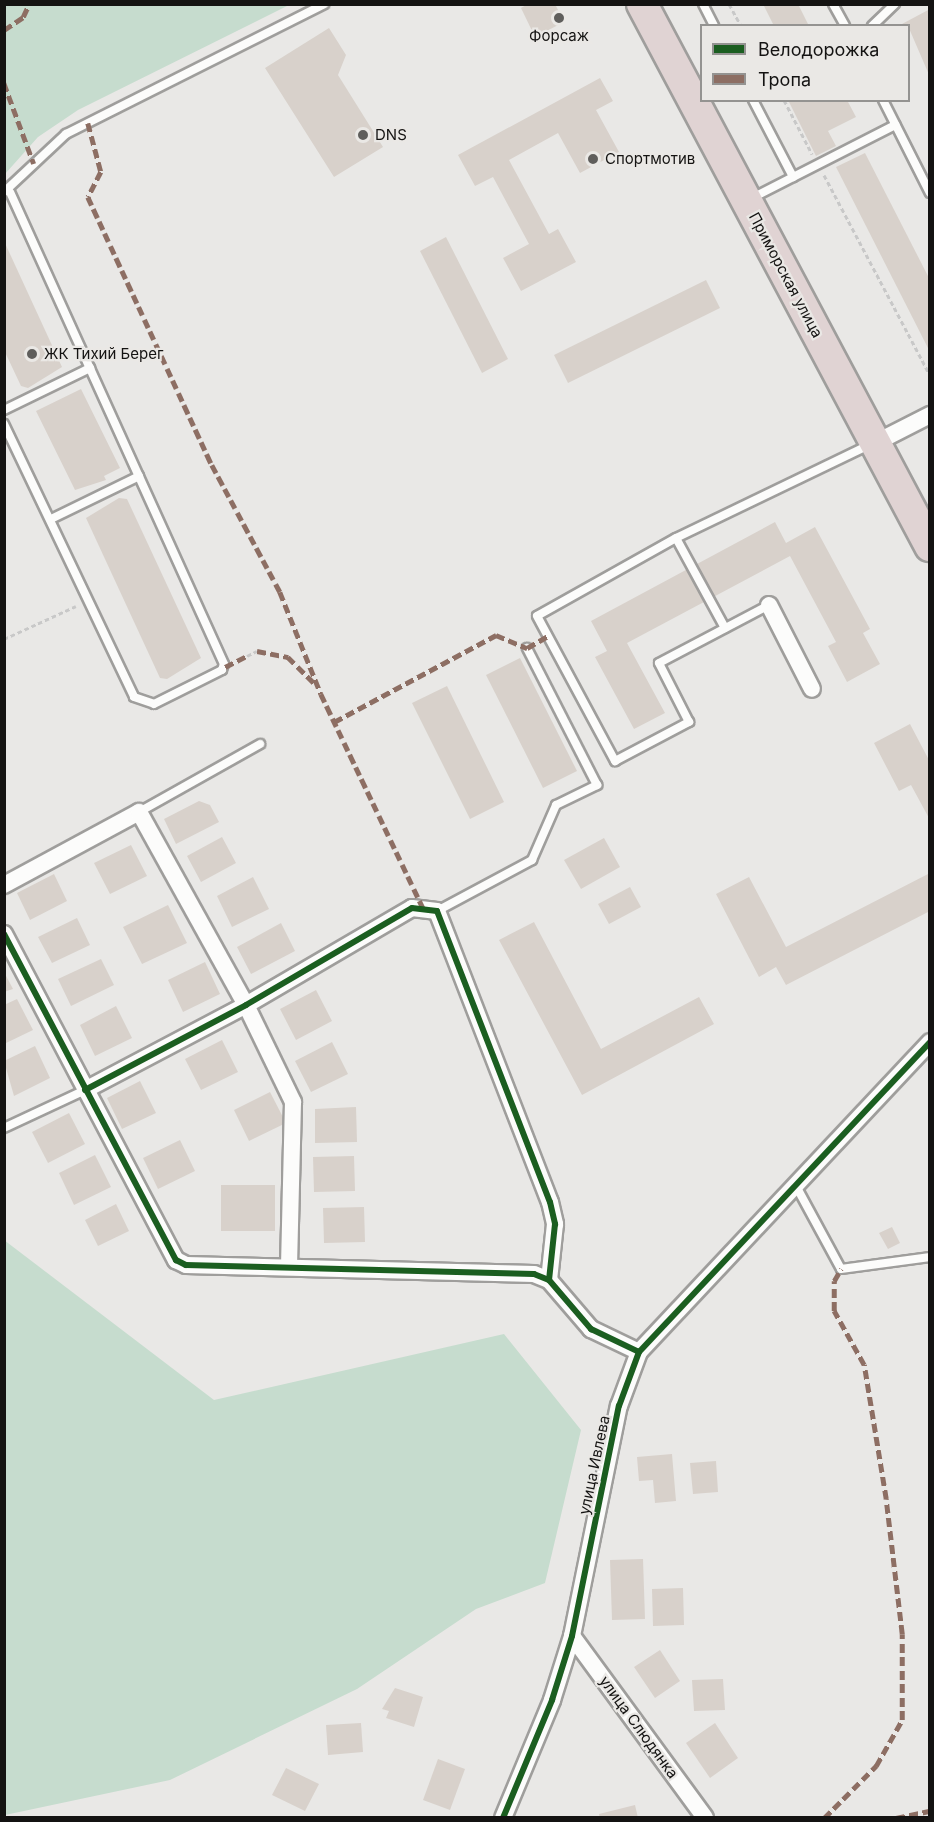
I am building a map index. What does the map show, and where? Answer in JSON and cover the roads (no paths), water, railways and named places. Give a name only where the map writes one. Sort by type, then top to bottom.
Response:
[{"type":"highway","name":"Приморская улица","points":[[642,4],[930,546]]},
{"type":"street","points":[[875,443],[930,414]]},
{"type":"street","points":[[769,605],[812,689]]},
{"type":"street","points":[[4,885],[139,812],[246,1005],[293,1102],[289,1267]]},
{"type":"street","points":[[85,1090],[246,1005],[412,908],[437,911],[550,1202],[555,1224],[549,1280]]},
{"type":"street","points":[[4,934],[176,1260],[186,1265],[534,1274],[549,1280],[591,1329],[639,1353]]},
{"type":"street","name":"улица Ивлева","points":[[503,1818],[552,1700],[572,1636],[618,1406],[639,1353],[930,1042]]},
{"type":"street","name":"улица Слюдянка","points":[[572,1636],[705,1818]]},
{"type":"lane","points":[[4,424],[134,697],[147,703],[225,667],[90,368],[7,192],[66,134],[324,4]]},
{"type":"lane","points":[[703,4],[713,24]]},
{"type":"lane","points":[[833,4],[844,24]]},
{"type":"lane","points":[[874,24],[895,4]]},
{"type":"lane","points":[[754,102],[793,177]]},
{"type":"lane","points":[[884,102],[930,193]]},
{"type":"lane","points":[[746,200],[895,125]]},
{"type":"lane","points":[[4,410],[90,368]]},
{"type":"lane","points":[[769,605],[659,663],[689,722],[615,761],[537,616],[676,538],[875,443]]},
{"type":"lane","points":[[51,519],[139,476]]},
{"type":"lane","points":[[676,538],[725,628]]},
{"type":"lane","points":[[437,911],[532,860],[556,805],[597,785],[526,648]]},
{"type":"lane","points":[[139,812],[260,744]]},
{"type":"lane","points":[[4,1128],[85,1090]]},
{"type":"lane","points":[[796,1186],[841,1269],[930,1257]]},
{"type":"place","name":"Форсаж","points":[[559,18]]},
{"type":"place","name":"DNS","points":[[363,135]]},
{"type":"place","name":"Спортмотив","points":[[593,159]]},
{"type":"place","name":"ЖК Тихий Берег","points":[[32,354]]}]
